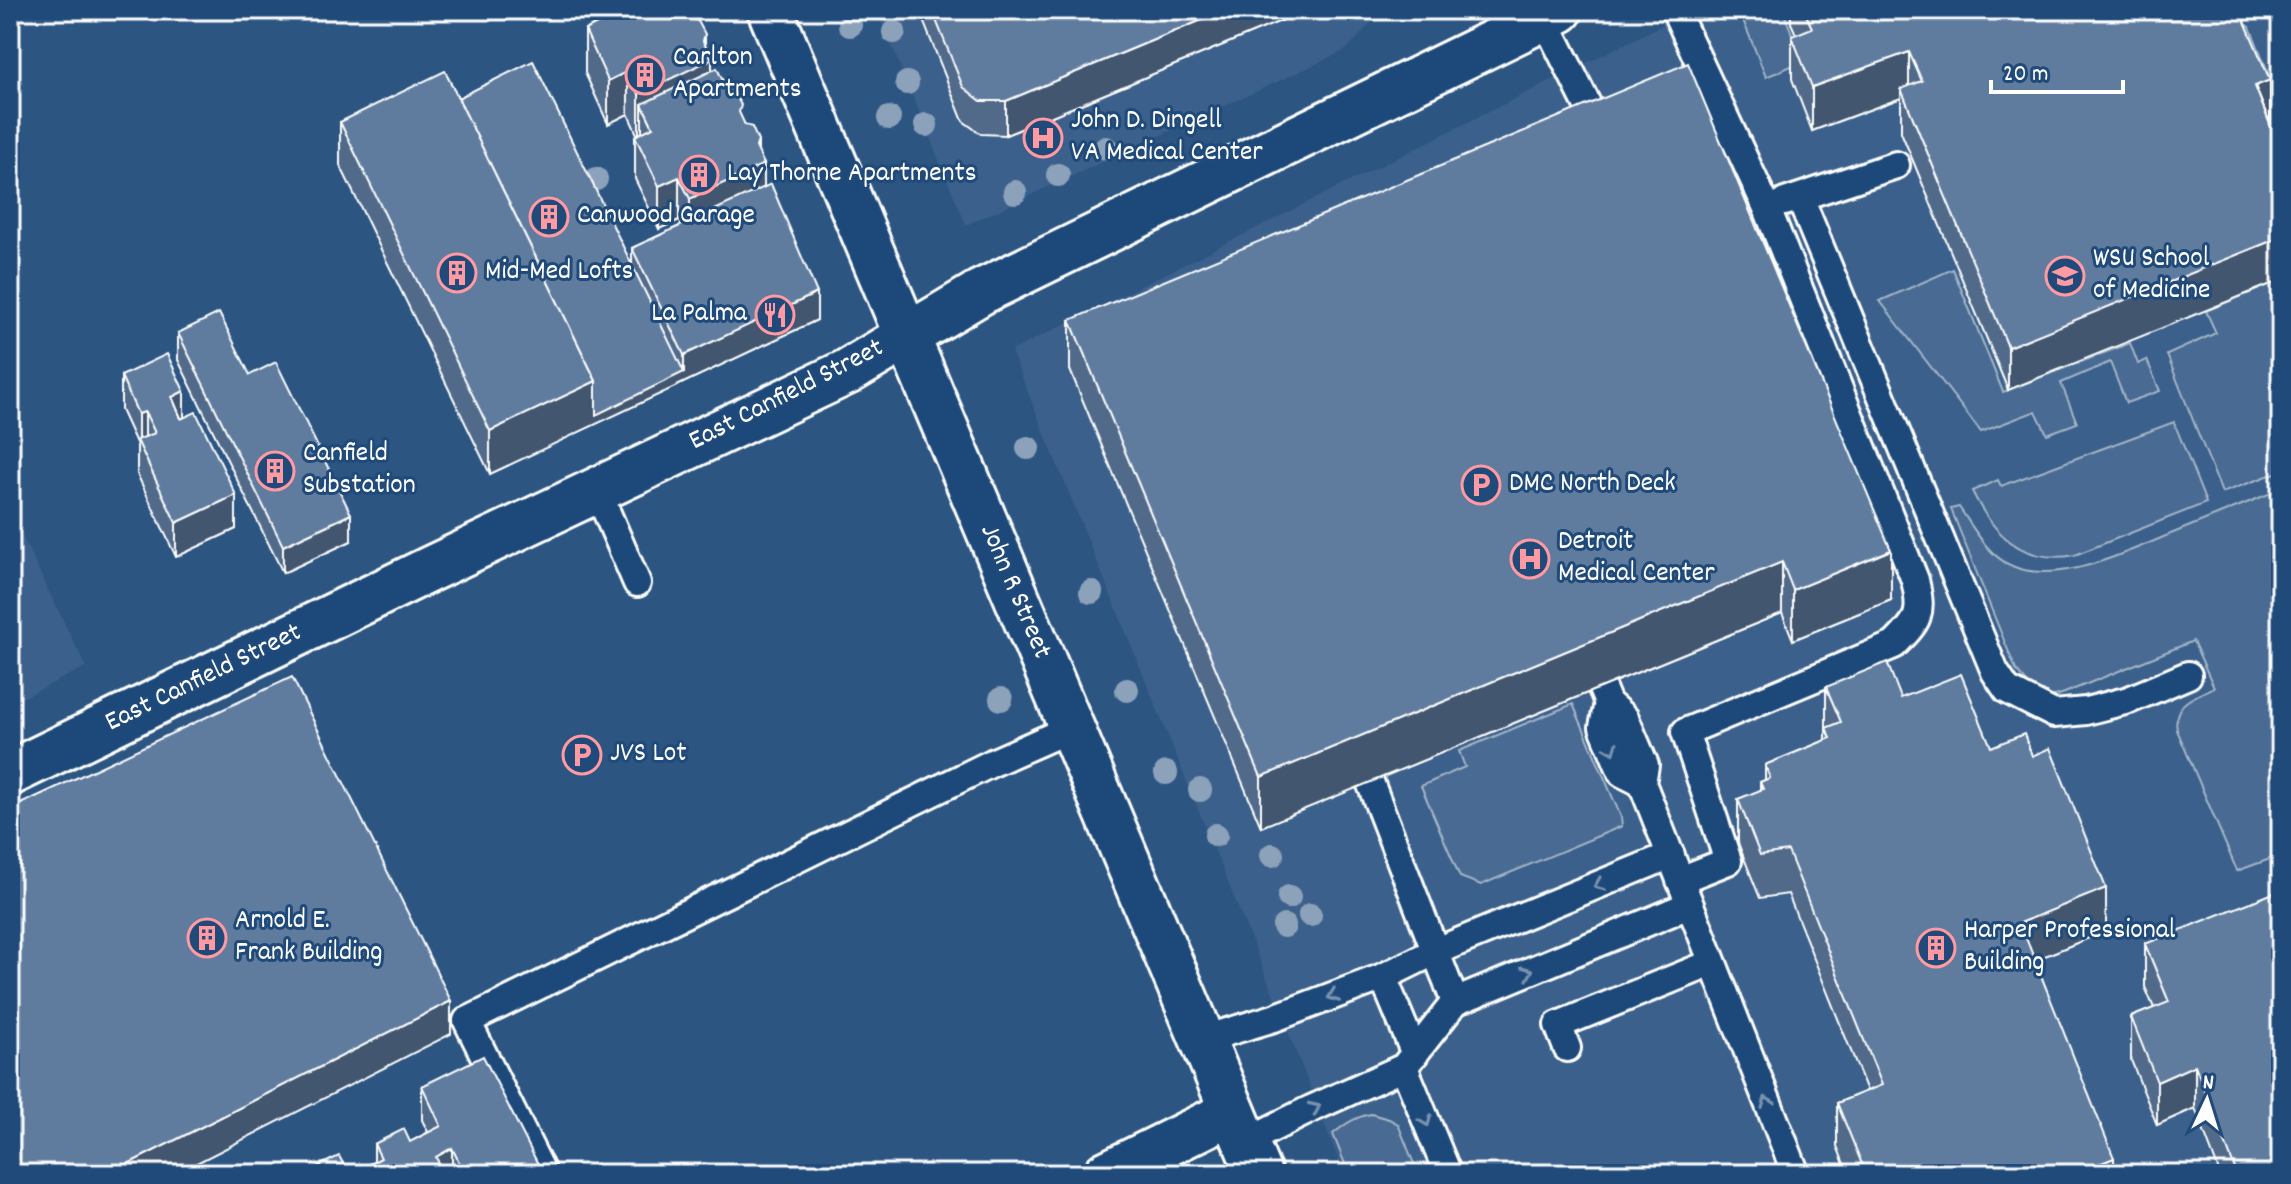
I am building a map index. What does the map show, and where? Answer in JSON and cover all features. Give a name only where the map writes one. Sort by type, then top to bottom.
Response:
[{"type":"street","name":"John R Street","points":[[770,10],[1245,1143]]},
{"type":"street","name":"East Canfield Street","points":[[10,773],[847,372],[981,292],[1552,14]]},
{"type":"street","points":[[1106,1174],[1245,1143]]},
{"type":"lane","points":[[1245,1143],[1410,1061],[1455,1002],[1685,892],[1728,861],[1685,732],[1894,645],[1914,625],[1920,604],[1910,566],[1767,208],[1675,10]]},
{"type":"lane","points":[[1552,14],[1608,147]]},
{"type":"lane","points":[[1767,208],[1896,165]]},
{"type":"lane","points":[[1800,198],[1995,672],[2007,690],[2054,714],[2086,711],[2129,700],[2188,675]]},
{"type":"lane","points":[[597,490],[637,583]]},
{"type":"lane","points":[[1605,694],[1625,718],[1645,765],[1642,783],[1796,1174]]},
{"type":"lane","points":[[543,1174],[467,1021],[992,763],[1071,728]]},
{"type":"lane","points":[[1370,782],[1455,1002]]},
{"type":"lane","points":[[1201,1040],[1274,1018],[1383,977],[1434,952],[1671,855]]},
{"type":"lane","points":[[1567,1048],[1558,1025],[1712,963]]},
{"type":"lane","points":[[1383,977],[1448,1174]]},
{"type":"shaded area","name":"John D. Dingell VA Medical Center","points":[[877,10],[1383,10],[1346,50],[966,225]]},
{"type":"shaded area","name":"Detroit Medical Center","points":[[1692,10],[2281,10],[2281,1174],[1344,1174],[1011,351]]},
{"type":"shaded area","points":[[1739,10],[1799,10],[1785,16],[1803,61],[1766,77]]},
{"type":"shaded area","points":[[2231,18],[2239,19],[2250,27],[2281,104],[2281,160]]},
{"type":"shaded area","points":[[1953,269],[2003,392],[2130,343],[2138,364],[2147,360],[2160,391],[2126,403],[2110,362],[2061,383],[2077,423],[2047,434],[2036,411],[1981,432],[1880,301]]},
{"type":"shaded area","points":[[2281,280],[2281,471],[2222,493],[2167,355],[2216,333],[2206,311]]},
{"type":"shaded area","points":[[2174,422],[2206,503],[2075,555],[2040,555],[2012,543],[1990,521],[1972,491],[1998,480],[2001,486]]},
{"type":"shaded area","points":[[2281,489],[2281,855],[2237,871],[2177,730],[2176,721],[2181,707],[2214,687],[2193,641],[2063,694],[2043,694],[2016,670],[1951,509],[1959,507],[1982,540],[2003,561],[2031,571],[2051,572],[2118,556]]},
{"type":"shaded area","points":[[10,512],[86,667],[10,704]]},
{"type":"shaded area","points":[[1573,704],[1621,817],[1622,826],[1481,885],[1460,877],[1421,786],[1465,767],[1459,751]]},
{"type":"shaded area","points":[[1371,1114],[1398,1124],[1418,1174],[1349,1174],[1333,1134],[1350,1121]]},
{"type":"building","points":[[598,10],[688,10],[705,34],[703,41],[712,59],[639,94],[628,71],[608,81],[585,30],[603,21]]},
{"type":"building","points":[[932,10],[1226,10],[1006,101],[981,101],[963,87]]},
{"type":"building","points":[[1804,10],[2240,10],[2270,80],[2255,86],[2281,153],[2281,237],[2008,347],[1901,89],[1922,81],[1909,52],[1812,87],[1792,36],[1812,28]]},
{"type":"building","name":"Canwood Garage","points":[[533,61],[684,372],[596,415],[596,381],[458,98]]},
{"type":"building","name":"DMC North Deck","points":[[1688,63],[1891,550],[1793,590],[1782,562],[1261,777],[1070,320]]},
{"type":"building","points":[[717,68],[727,90],[734,92],[741,105],[739,112],[745,125],[752,127],[764,164],[690,199],[679,177],[659,186],[635,136],[653,127],[642,104]]},
{"type":"building","name":"Mid-Med Lofts","points":[[445,71],[596,381],[490,431],[340,122]]},
{"type":"building","points":[[771,184],[817,293],[684,355],[632,248]]},
{"type":"building","name":"Canfield Substation","points":[[219,313],[250,375],[276,362],[351,514],[283,546],[178,333]]},
{"type":"building","points":[[167,354],[184,391],[172,397],[181,419],[196,412],[236,495],[176,523],[137,440],[155,433],[145,412],[138,414],[121,376]]},
{"type":"building","name":"Harper Professional Building","points":[[1887,662],[1901,698],[1961,674],[1991,747],[2024,734],[2032,756],[2050,748],[2106,888],[2020,923],[2114,1158],[2074,1174],[1866,1174],[1837,1103],[1882,1085],[1788,851],[1760,855],[1738,799],[1763,789],[1760,782],[1770,778],[1765,765],[1831,738],[1826,728],[1841,722],[1826,687]]},
{"type":"building","name":"Arnold E. Frank Building","points":[[292,677],[451,1001],[108,1174],[10,1174],[10,809]]},
{"type":"building","points":[[2281,890],[2281,1174],[2237,1174],[2195,1065],[2157,1082],[2131,1017],[2169,1002],[2145,944]]},
{"type":"building","points":[[483,1056],[543,1174],[465,1174],[452,1148],[436,1157],[441,1168],[439,1174],[350,1174],[381,1158],[374,1144],[404,1129],[410,1142],[441,1126],[422,1086]]},
{"type":"building","points":[[339,1156],[349,1174],[302,1174]]},
{"type":"place","name":"Carlton Apartments","points":[[645,75]]},
{"type":"place","name":"John D. Dingell VA Medical Center","points":[[1043,138]]},
{"type":"place","name":"Lay Thorne Apartments","points":[[699,175]]},
{"type":"place","name":"Canwood Garage","points":[[549,217]]},
{"type":"place","name":"Mid-Med Lofts","points":[[457,273]]},
{"type":"place","name":"WSU School of Medicine","points":[[2065,276]]},
{"type":"place","name":"La Palma","points":[[775,315]]},
{"type":"place","name":"Canfield Substation","points":[[275,471]]},
{"type":"place","name":"DMC North Deck","points":[[1481,485]]},
{"type":"place","name":"Detroit Medical Center","points":[[1530,559]]},
{"type":"place","name":"JVS Lot","points":[[582,755]]},
{"type":"place","name":"Arnold E. Frank Building","points":[[207,938]]},
{"type":"place","name":"Harper Professional Building","points":[[1936,948]]}]
